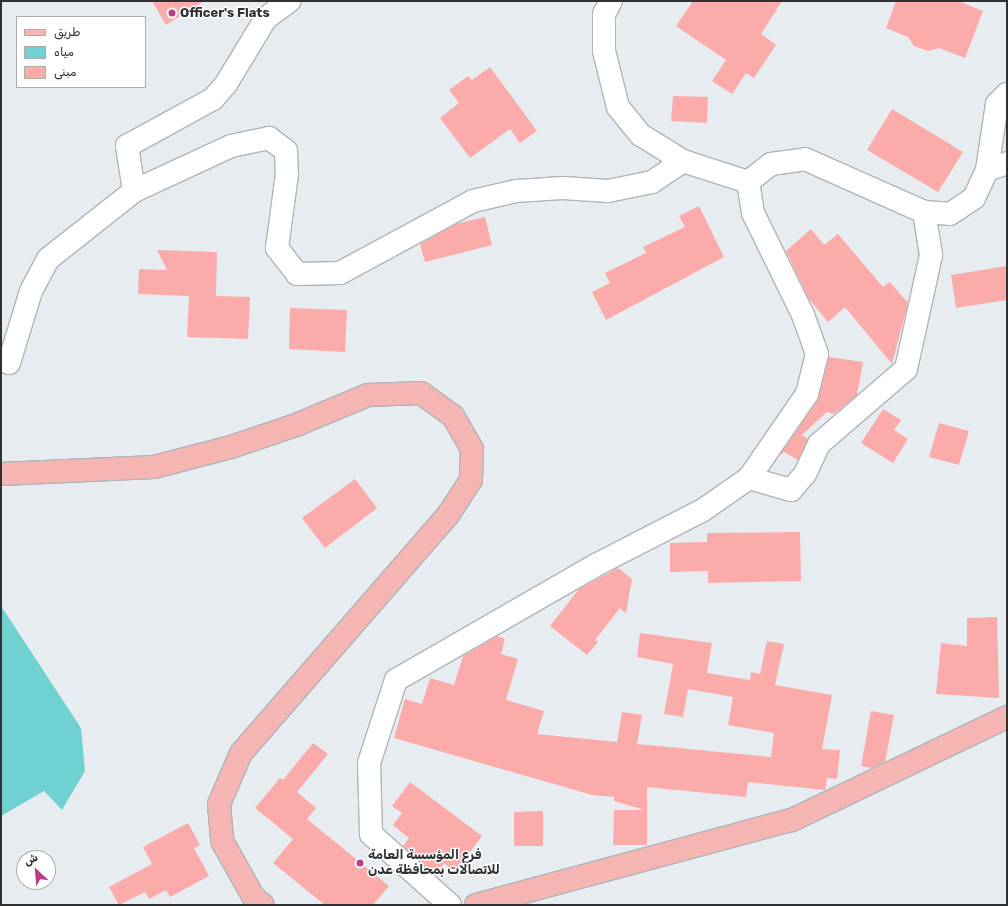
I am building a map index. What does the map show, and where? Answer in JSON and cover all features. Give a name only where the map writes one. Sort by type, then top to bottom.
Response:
[{"type":"main road","points":[[1,474],[154,467],[246,442],[368,395],[421,393],[453,416],[472,449],[471,480],[448,515],[241,753],[219,804],[222,841],[254,898],[264,905]]},
{"type":"main road","points":[[476,905],[792,820],[1007,717]]},
{"type":"street","points":[[134,191],[127,146],[213,99],[226,84],[266,18],[289,1]]},
{"type":"street","points":[[612,1],[604,14],[604,50],[618,107],[641,135],[683,161],[748,182]]},
{"type":"street","points":[[748,182],[771,164],[805,159],[924,212],[950,214],[974,198],[997,166],[997,104],[1007,94]]},
{"type":"street","points":[[9,363],[31,291],[48,259],[134,191],[231,146],[269,138],[286,151],[287,174],[277,248],[297,274],[340,273],[472,201],[516,191],[563,188],[615,190],[652,182],[683,161]]},
{"type":"street","points":[[450,905],[371,834],[369,763],[396,680],[596,565],[703,510],[749,478],[807,394],[817,354],[804,315],[753,213],[748,182]]},
{"type":"street","points":[[749,478],[791,490],[806,474],[819,444],[906,369],[931,255],[924,212]]},
{"type":"water","points":[[1,606],[81,728],[85,771],[62,810],[44,791],[1,816]]},
{"type":"building","name":"Officer's Flats","points":[[152,1],[204,1],[166,25]]},
{"type":"building","points":[[693,1],[782,1],[761,34],[776,45],[754,78],[746,73],[732,94],[712,81],[726,60],[676,26]]},
{"type":"building","points":[[896,1],[958,1],[983,11],[965,58],[939,48],[928,51],[914,46],[908,37],[886,28]]},
{"type":"building","points":[[490,67],[537,131],[520,143],[510,129],[470,158],[440,118],[459,103],[449,90],[468,76],[472,80]]},
{"type":"building","points":[[673,96],[708,97],[707,123],[671,121]]},
{"type":"building","points":[[892,109],[963,152],[938,192],[867,150]]},
{"type":"building","points":[[699,206],[724,257],[606,320],[592,292],[610,283],[605,273],[646,253],[643,247],[685,227],[679,216]]},
{"type":"building","points":[[485,217],[492,245],[425,262],[420,244],[456,224]]},
{"type":"building","points":[[811,229],[824,245],[838,234],[883,287],[890,282],[908,303],[892,364],[845,307],[828,322],[809,299],[786,251]]},
{"type":"building","points":[[157,250],[217,252],[216,296],[250,297],[248,339],[187,337],[189,296],[138,294],[139,269],[167,270]]},
{"type":"building","points":[[1007,266],[1007,300],[956,308],[951,275]]},
{"type":"building","points":[[290,308],[347,310],[345,352],[289,349]]},
{"type":"building","points":[[829,357],[863,362],[857,395],[834,414],[827,412],[802,435],[808,439],[798,460],[784,452],[779,456],[817,401]]},
{"type":"building","points":[[883,409],[901,420],[894,430],[908,439],[893,463],[861,443]]},
{"type":"building","points":[[939,423],[969,431],[959,465],[929,457]]},
{"type":"building","points":[[355,479],[377,508],[325,548],[302,518]]},
{"type":"building","points":[[800,532],[801,581],[708,583],[708,571],[670,572],[670,543],[707,542],[707,533]]},
{"type":"building","points":[[618,568],[632,579],[626,613],[620,608],[595,640],[598,642],[587,655],[550,626],[579,589]]},
{"type":"building","points":[[997,617],[999,698],[936,694],[941,643],[967,646],[967,618]]},
{"type":"building","points":[[640,633],[712,643],[707,673],[750,680],[751,672],[760,674],[767,641],[784,644],[775,685],[832,695],[822,749],[840,750],[837,779],[827,778],[825,790],[748,782],[746,797],[647,787],[647,845],[613,845],[614,810],[644,810],[614,801],[614,797],[592,795],[394,738],[405,699],[422,704],[430,678],[454,685],[463,656],[497,636],[505,639],[501,654],[518,659],[506,700],[544,711],[537,734],[617,742],[622,712],[642,715],[637,744],[771,757],[774,733],[728,725],[733,697],[688,689],[683,717],[664,714],[673,664],[637,657]]},
{"type":"building","points":[[871,711],[894,715],[885,762],[871,768],[861,766]]},
{"type":"building","points":[[313,743],[328,754],[297,792],[316,808],[307,819],[389,886],[373,905],[325,905],[273,863],[293,839],[255,808],[280,778],[283,780]]},
{"type":"building","points":[[410,782],[482,836],[455,872],[444,863],[436,875],[403,846],[409,838],[393,825],[402,813],[392,806]]},
{"type":"building","points":[[543,811],[543,846],[514,846],[514,812]]},
{"type":"building","points":[[188,823],[200,845],[194,848],[209,876],[170,897],[166,890],[149,899],[145,892],[119,905],[109,887],[152,864],[143,847]]},
{"type":"place","name":"Officer's Flats","points":[[172,13]]},
{"type":"place","name":"فرع المؤسسة العامة للاتصالات بمحافظة عدن","points":[[360,863]]}]
